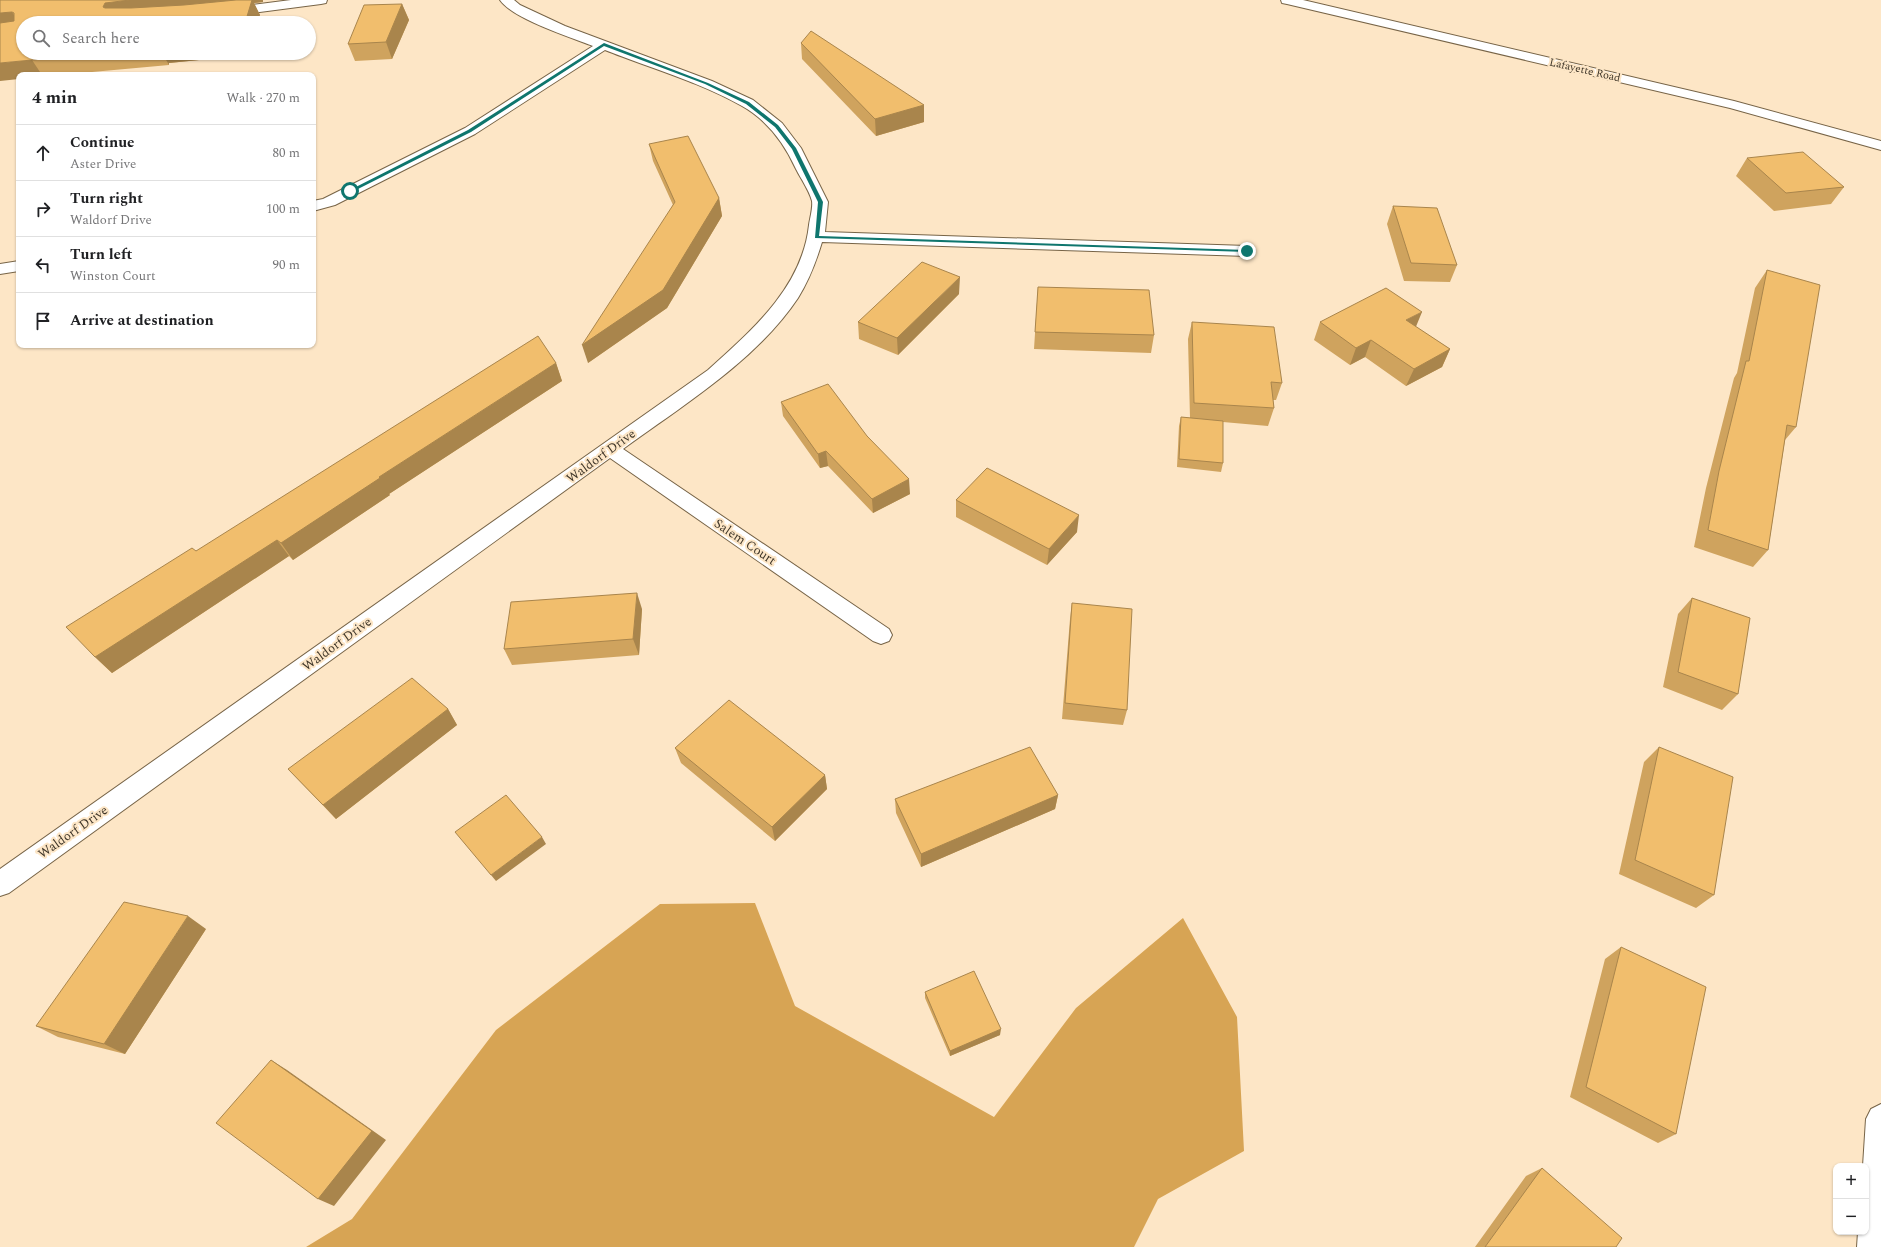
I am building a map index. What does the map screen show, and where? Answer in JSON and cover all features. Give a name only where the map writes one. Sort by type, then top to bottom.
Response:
[{"type":"street","points":[[214,14],[321,0]]},
{"type":"street","name":"Waldorf Drive","points":[[0,884],[714,374],[760,332],[790,296],[806,268],[816,237],[820,202],[794,148],[777,126],[748,103],[707,84],[555,26],[515,8],[506,0]]},
{"type":"street","name":"Lafayette Road","points":[[1287,0],[1734,105],[1881,146]]},
{"type":"street","points":[[316,205],[329,202],[470,131],[604,44]]},
{"type":"street","points":[[816,237],[1247,251]]},
{"type":"street","points":[[0,269],[16,266]]},
{"type":"street","name":"Salem Court","points":[[610,449],[881,635]]},
{"type":"street","points":[[1873,1247],[1881,1119]]},
{"type":"shaded area","points":[[755,903],[795,1006],[994,1117],[1076,1008],[1183,918],[1237,1017],[1244,1151],[1158,1199],[1134,1247],[306,1247],[352,1219],[496,1030],[660,904]]},
{"type":"building","points":[[0,0],[130,0],[105,3],[103,7],[131,8],[252,0],[247,16],[16,16],[16,60],[32,60],[0,63],[0,23],[14,21],[14,13],[0,13]]},
{"type":"building","points":[[402,4],[386,42],[348,44],[364,5]]},
{"type":"building","points":[[811,31],[924,105],[875,119],[801,43]]},
{"type":"building","points":[[688,136],[719,198],[663,290],[582,345],[675,202],[649,144]]},
{"type":"building","points":[[1803,152],[1844,187],[1786,193],[1747,158]]},
{"type":"building","points":[[1393,206],[1437,208],[1457,265],[1411,263]]},
{"type":"building","points":[[922,262],[960,277],[897,338],[858,322]]},
{"type":"building","points":[[1767,270],[1820,285],[1796,427],[1787,425],[1768,550],[1708,530],[1719,471],[1746,361],[1749,361]]},
{"type":"building","points":[[1038,287],[1149,290],[1154,335],[1035,332]]},
{"type":"building","points":[[1386,288],[1422,312],[1406,320],[1450,349],[1414,369],[1371,340],[1356,348],[1320,322]]},
{"type":"building","points":[[1192,322],[1274,327],[1282,383],[1271,382],[1274,408],[1194,403]]},
{"type":"building","points":[[538,336],[556,363],[379,477],[380,478],[281,543],[277,540],[95,657],[66,627],[192,548],[196,551]]},
{"type":"building","points":[[828,384],[867,436],[909,479],[872,499],[826,451],[818,454],[781,402]]},
{"type":"building","points":[[1181,417],[1223,421],[1223,463],[1179,459]]},
{"type":"building","points":[[987,468],[1079,515],[1049,549],[956,500]]},
{"type":"building","points":[[637,593],[633,639],[504,649],[511,602]]},
{"type":"building","points":[[1692,598],[1750,618],[1738,694],[1678,672]]},
{"type":"building","points":[[1072,603],[1132,609],[1127,710],[1065,703]]},
{"type":"building","points":[[412,678],[448,709],[323,805],[288,769]]},
{"type":"building","points":[[729,700],[825,775],[772,827],[675,748]]},
{"type":"building","points":[[1030,747],[1058,795],[921,854],[895,799]]},
{"type":"building","points":[[1659,747],[1733,777],[1714,895],[1635,860]]},
{"type":"building","points":[[506,795],[542,837],[491,875],[455,832]]},
{"type":"building","points":[[124,902],[188,916],[104,1044],[36,1026]]},
{"type":"building","points":[[1621,947],[1706,987],[1676,1134],[1586,1087]]},
{"type":"building","points":[[974,971],[1001,1029],[950,1051],[925,992]]},
{"type":"building","points":[[271,1060],[372,1131],[318,1199],[216,1123]]},
{"type":"building","points":[[1542,1168],[1622,1238],[1616,1247],[1485,1247]]},
{"type":"route","points":[[350,191],[470,131],[604,44],[707,84],[748,103],[777,126],[794,148],[820,202],[816,237],[1247,251]]}]
